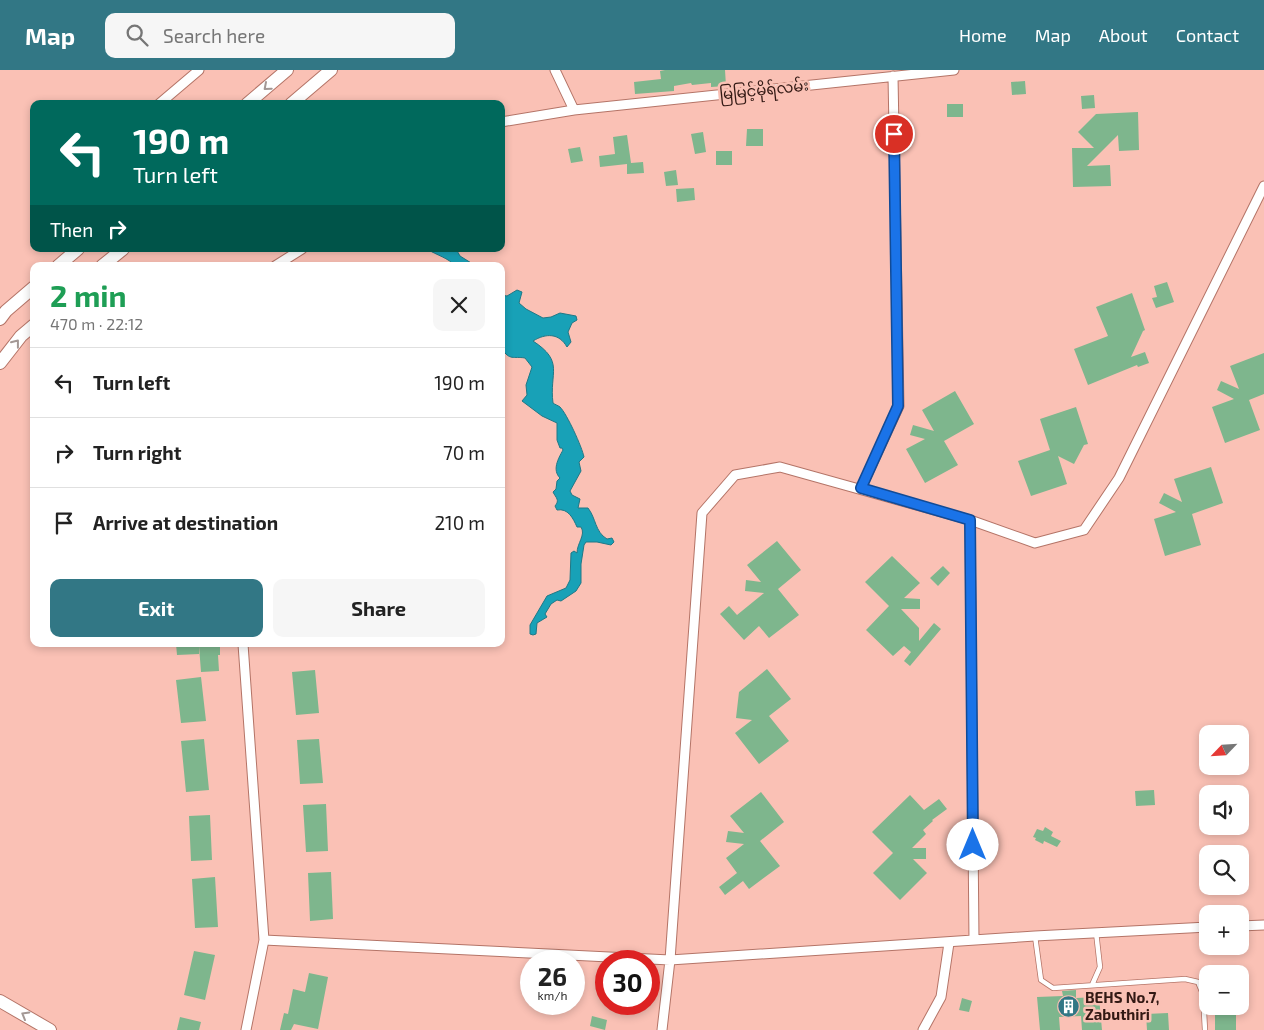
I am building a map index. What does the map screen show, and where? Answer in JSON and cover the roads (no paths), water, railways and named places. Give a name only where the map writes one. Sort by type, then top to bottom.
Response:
[{"type":"main road","points":[[252,100],[286,70]]},
{"type":"main road","points":[[296,100],[330,70]]},
{"type":"main road","points":[[63,262],[74,252]]},
{"type":"main road","points":[[107,262],[119,252]]},
{"type":"main road","points":[[0,319],[6,311],[30,290]]},
{"type":"main road","points":[[0,363],[21,336],[30,328]]},
{"type":"main road","points":[[0,1001],[50,1030]]},
{"type":"street","points":[[163,100],[199,70]]},
{"type":"street","points":[[556,70],[574,110]]},
{"type":"street","name":"မြမြင့်မိုရ်လမ်း","points":[[505,121],[574,110],[954,70]]},
{"type":"street","points":[[861,488],[898,406],[893,76]]},
{"type":"street","points":[[662,1030],[670,960],[702,513],[735,474],[780,466],[970,520],[1035,543],[1084,530],[1119,478],[1264,186]]},
{"type":"street","points":[[281,262],[297,252]]},
{"type":"street","points":[[970,520],[974,940]]},
{"type":"street","points":[[243,647],[264,940],[246,1030]]},
{"type":"street","points":[[1249,926],[1264,925]]},
{"type":"street","points":[[264,940],[670,960],[1096,932],[1199,927]]},
{"type":"street","points":[[923,1030],[941,997],[949,942]]},
{"type":"lane","points":[[1092,985],[1100,967],[1096,932]]},
{"type":"lane","points":[[1035,936],[1041,980],[1053,988],[1185,979],[1198,982],[1203,994],[1206,1030]]},
{"type":"water","points":[[433,252],[458,252],[460,256],[470,262],[450,262]]},
{"type":"water","points":[[517,290],[522,292],[519,303],[543,318],[560,313],[576,316],[577,320],[572,323],[568,332],[571,342],[567,347],[560,339],[552,336],[533,341],[549,355],[554,368],[553,403],[560,407],[566,416],[584,457],[579,462],[581,471],[570,491],[572,495],[580,499],[578,508],[588,508],[600,533],[607,539],[612,538],[614,542],[611,545],[586,542],[581,564],[581,583],[576,591],[561,601],[557,600],[551,604],[545,614],[547,617],[537,623],[536,634],[533,635],[530,634],[530,625],[547,596],[566,588],[570,580],[571,553],[574,551],[577,553],[582,530],[581,527],[577,527],[570,514],[557,510],[555,506],[557,501],[553,492],[560,478],[556,468],[563,450],[560,448],[557,440],[557,423],[542,416],[522,401],[527,395],[526,385],[532,367],[525,358],[510,357],[505,353],[505,296]]},
{"type":"place","name":"BEHS No.7, Zabuthiri","points":[[1069,1007]]}]
